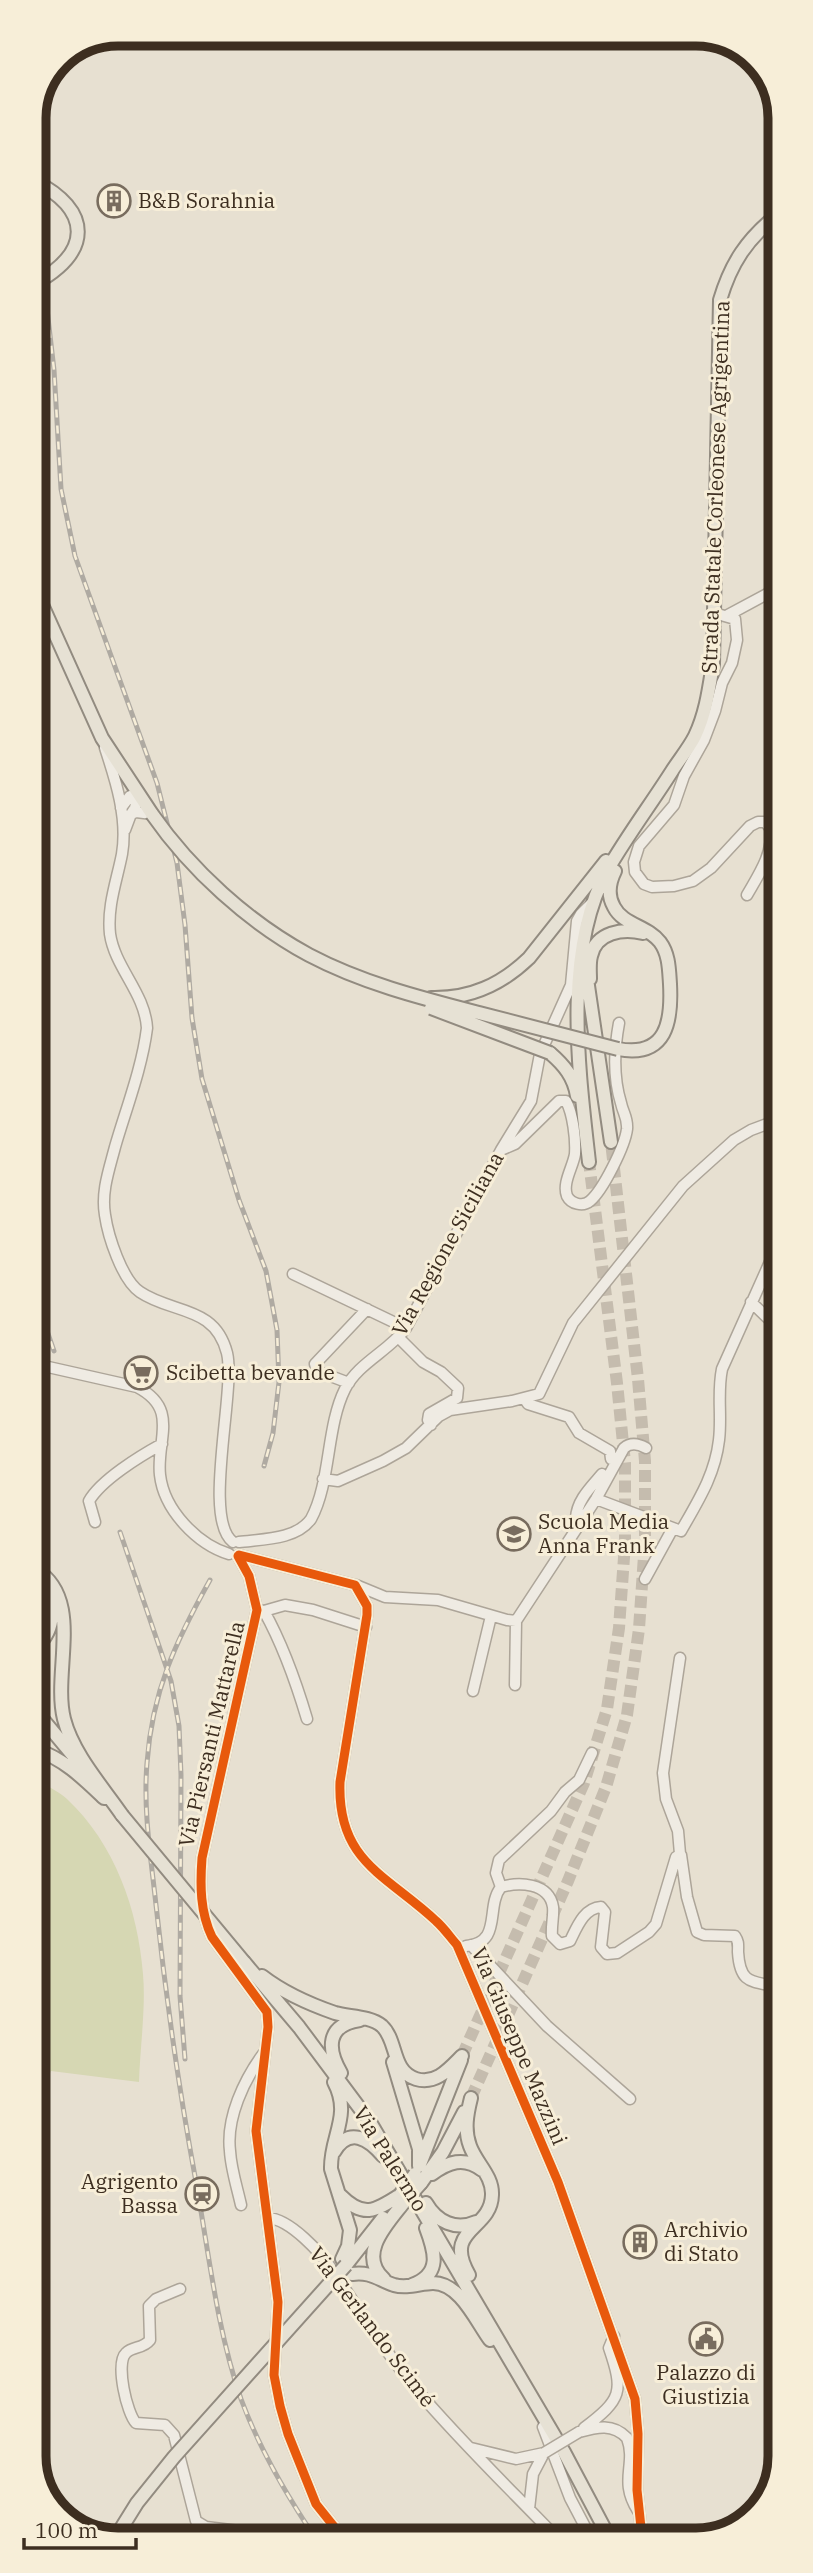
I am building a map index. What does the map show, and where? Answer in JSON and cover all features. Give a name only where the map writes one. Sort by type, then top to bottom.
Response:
[{"type":"main road","points":[[46,188],[67,204],[76,222],[78,235],[71,255],[46,275]]},
{"type":"main road","name":"Strada Statale Corleonese Agrigentina","points":[[589,1162],[579,1045],[581,953],[591,908],[608,870],[694,738],[702,717],[713,664],[720,299],[729,273],[744,246],[768,223]]},
{"type":"main road","points":[[46,614],[102,738],[165,832],[227,898],[267,929],[308,954],[358,977],[412,996],[618,1049],[632,1051],[653,1044],[663,1034],[669,1021],[671,1006],[668,963],[661,944],[654,935],[623,917],[613,906],[611,878],[628,839]]},
{"type":"main road","points":[[412,996],[451,998],[490,987],[515,971],[616,847],[628,839]]},
{"type":"main road","name":"Strada Statale Corleonese Agrigentina","points":[[591,908],[585,954],[589,1000],[611,1142]]},
{"type":"main road","points":[[589,1000],[591,956],[601,940],[615,931],[623,930],[654,935]]},
{"type":"main road","points":[[396,991],[437,1010],[550,1053],[566,1068],[575,1086],[587,1145]]},
{"type":"main road","points":[[46,1578],[54,1585],[62,1606],[60,1686],[65,1722],[84,1759],[122,1815]]},
{"type":"main road","points":[[46,1590],[52,1609],[52,1619],[46,1636]]},
{"type":"main road","points":[[46,1723],[122,1815]]},
{"type":"main road","points":[[46,1754],[75,1770],[122,1815]]},
{"type":"main road","name":"Via Palermo","points":[[122,1815],[299,2027],[370,2122],[412,2184],[564,2452],[604,2528]]},
{"type":"main road","points":[[244,1962],[282,1990],[311,2004],[339,2014],[366,2019],[383,2027],[400,2068],[412,2078],[420,2080],[438,2077],[462,2056],[412,2184],[380,2235],[373,2252],[375,2267],[387,2282]]},
{"type":"main road","points":[[366,2019],[341,2027],[336,2032],[331,2048],[336,2064],[370,2122]]},
{"type":"main road","points":[[389,2041],[419,2150],[412,2184]]},
{"type":"main road","points":[[295,2323],[337,2283],[347,2266],[351,2236],[333,2179],[331,2158],[341,2118],[341,2097],[313,2046]]},
{"type":"main road","points":[[122,2527],[136,2503],[174,2457],[347,2266],[448,2143],[471,2098],[467,2124],[468,2143],[491,2183],[492,2198],[487,2211],[464,2236],[460,2250],[463,2264],[573,2457],[596,2500],[606,2528]]},
{"type":"main road","points":[[331,2158],[342,2142],[352,2138],[366,2139],[412,2184],[435,2253],[429,2273],[412,2285]]},
{"type":"main road","points":[[386,2149],[407,2170],[429,2208],[442,2220],[462,2226],[482,2217]]},
{"type":"main road","points":[[339,2195],[356,2209],[370,2211],[443,2166],[456,2162],[473,2164],[485,2174]]},
{"type":"main road","points":[[347,2266],[398,2286],[439,2283],[456,2292],[522,2382]]},
{"type":"street","points":[[714,613],[731,617],[768,597]]},
{"type":"street","points":[[731,617],[737,640],[733,663],[722,683],[704,740],[689,766],[674,805],[639,846],[634,862],[638,876],[648,886],[660,888],[688,883],[711,868],[750,826],[758,822],[765,822],[768,826]]},
{"type":"street","points":[[102,738],[116,785],[123,837]]},
{"type":"street","points":[[120,809],[130,796],[138,794],[123,837]]},
{"type":"street","points":[[131,814],[152,814]]},
{"type":"street","name":"Via Piersanti Mattarella","points":[[123,837],[111,901],[110,935],[122,969],[144,1010],[147,1028],[106,1180],[104,1198],[109,1233],[121,1266],[133,1285],[142,1294],[196,1314],[211,1324],[225,1348],[229,1374],[219,1484],[224,1528],[247,1571],[260,1610],[202,1858],[201,1890],[205,1923],[212,1937],[267,2012],[269,2022],[256,2130],[278,2302],[274,2375],[280,2406],[316,2504],[335,2527]]},
{"type":"street","points":[[747,895],[768,853]]},
{"type":"street","name":"Via Regione Siciliana","points":[[235,1550],[253,1541],[293,1533],[304,1527],[313,1514],[339,1408],[349,1383],[399,1338],[406,1328],[501,1150],[531,1101],[540,1054],[571,985],[577,921],[581,914],[591,908]]},
{"type":"street","points":[[501,1150],[515,1144],[559,1101],[566,1101],[575,1152],[566,1192],[569,1199],[576,1203],[584,1204],[590,1201],[609,1172],[627,1131],[614,1054],[619,1023]]},
{"type":"street","points":[[323,1479],[338,1481],[383,1461],[405,1448],[444,1413],[457,1408],[539,1394],[573,1323],[683,1186],[734,1140],[768,1124]]},
{"type":"street","points":[[596,1499],[681,1531],[711,1478],[719,1442],[721,1377],[768,1265]]},
{"type":"street","points":[[293,1273],[406,1328]]},
{"type":"street","points":[[751,1302],[768,1318]]},
{"type":"street","points":[[349,1383],[317,1371],[315,1364],[367,1309]]},
{"type":"street","points":[[399,1338],[424,1362],[441,1372],[458,1388],[457,1398],[429,1414],[428,1420],[431,1424]]},
{"type":"street","points":[[46,1367],[143,1390],[157,1404],[164,1424],[160,1467],[163,1490],[177,1515],[217,1550],[235,1550],[254,1559],[355,1585],[385,1597],[438,1600],[516,1621]]},
{"type":"street","points":[[524,1398],[527,1404],[569,1417],[579,1433],[610,1451],[606,1467],[585,1494],[576,1512],[580,1523]]},
{"type":"street","points":[[96,1522],[89,1501],[95,1491],[162,1444]]},
{"type":"street","points":[[515,1685],[516,1621],[596,1499],[624,1448],[628,1444],[638,1444],[646,1448]]},
{"type":"street","points":[[205,1540],[215,1539],[224,1528]]},
{"type":"street","points":[[645,1579],[673,1528]]},
{"type":"street","name":"Via Giuseppe Mazzini","points":[[355,1585],[367,1606],[366,1627],[340,1782],[340,1809],[353,1843],[366,1863],[435,1920],[457,1945],[558,2182],[614,2336],[636,2406],[641,2528]]},
{"type":"street","points":[[307,1719],[296,1681],[274,1629],[260,1610],[285,1605],[313,1610],[366,1627]]},
{"type":"street","points":[[473,1691],[491,1616]]},
{"type":"street","points":[[680,1658],[663,1773],[666,1800],[678,1831],[687,1897],[697,1933],[704,1936],[735,1936],[738,1941],[739,1968],[743,1976],[751,1981],[768,1985]]},
{"type":"street","points":[[501,1887],[496,1873],[499,1860],[551,1811],[565,1792],[579,1780],[592,1753]]},
{"type":"street","points":[[457,1945],[471,1945],[482,1941],[493,1921],[495,1895],[501,1887],[522,1883],[544,1893],[553,1905],[552,1936],[560,1944],[570,1941],[583,1916],[595,1908],[601,1908],[605,1912],[601,1947],[607,1954],[614,1954],[649,1932],[656,1924],[676,1857],[680,1854]]},
{"type":"street","points":[[471,1945],[547,2026],[630,2099]]},
{"type":"street","points":[[241,2205],[229,2138],[242,2090],[265,2051]]},
{"type":"street","name":"Via Gerlando Scimé","points":[[268,2218],[276,2218],[291,2227],[327,2262],[415,2388],[467,2447],[546,2528]]},
{"type":"street","points":[[180,2288],[153,2302],[148,2311],[150,2340],[142,2347],[128,2351],[122,2360],[121,2372],[129,2412],[136,2423],[165,2425],[174,2435],[195,2521],[207,2527]]},
{"type":"street","points":[[467,2447],[516,2459],[544,2453],[579,2432],[605,2410],[618,2391],[618,2376],[609,2348],[614,2336]]},
{"type":"street","points":[[522,2382],[585,2528]]},
{"type":"street","points":[[579,2432],[607,2427],[615,2428],[627,2438],[627,2489],[638,2512]]},
{"type":"street","points":[[529,2509],[533,2474],[544,2453]]},
{"type":"green space","points":[[46,1785],[67,1799],[84,1817],[111,1857],[136,1926],[144,2000],[139,2082],[51,2071],[46,2081]]},
{"type":"tunnel","points":[[471,2098],[568,1881],[606,1787],[627,1715],[639,1629],[645,1541],[645,1461],[611,1142]]},
{"type":"tunnel","points":[[462,2056],[584,1783],[607,1709],[619,1628],[625,1543],[625,1463],[589,1162]]},
{"type":"railway","points":[[46,306],[54,370],[61,489],[75,556],[157,783],[177,863],[192,1018],[202,1079],[239,1200],[266,1271],[277,1330],[279,1382],[273,1433],[264,1466]]},
{"type":"railway","points":[[46,1328],[54,1351]]},
{"type":"railway","points":[[120,1532],[171,1681],[179,1726],[180,1996],[185,2059]]},
{"type":"railway","points":[[210,1580],[176,1646],[154,1713],[146,1781],[150,1852],[179,2078],[214,2292],[226,2346],[241,2399],[256,2435],[284,2489],[309,2527]]},
{"type":"cycle path","points":[[239,1555],[355,1585],[367,1606],[340,1782],[341,1809],[347,1831],[368,1864],[436,1921],[457,1945],[558,2182],[635,2399],[638,2434],[637,2490],[641,2528]]},
{"type":"cycle path","points":[[238,1556],[249,1576],[257,1610],[202,1858],[202,1898],[212,1937],[267,2012],[268,2027],[256,2131],[278,2302],[274,2375],[288,2434],[316,2504],[335,2527]]},
{"type":"place","name":"B&B Sorahnia","points":[[114,201]]},
{"type":"place","name":"Scibetta bevande","points":[[141,1373]]},
{"type":"place","name":"Scuola Media Anna Frank","points":[[514,1534]]},
{"type":"place","name":"Agrigento Bassa","points":[[202,2194]]},
{"type":"place","name":"Archivio di Stato","points":[[640,2242]]},
{"type":"place","name":"Palazzo di Giustizia","points":[[706,2339]]}]
